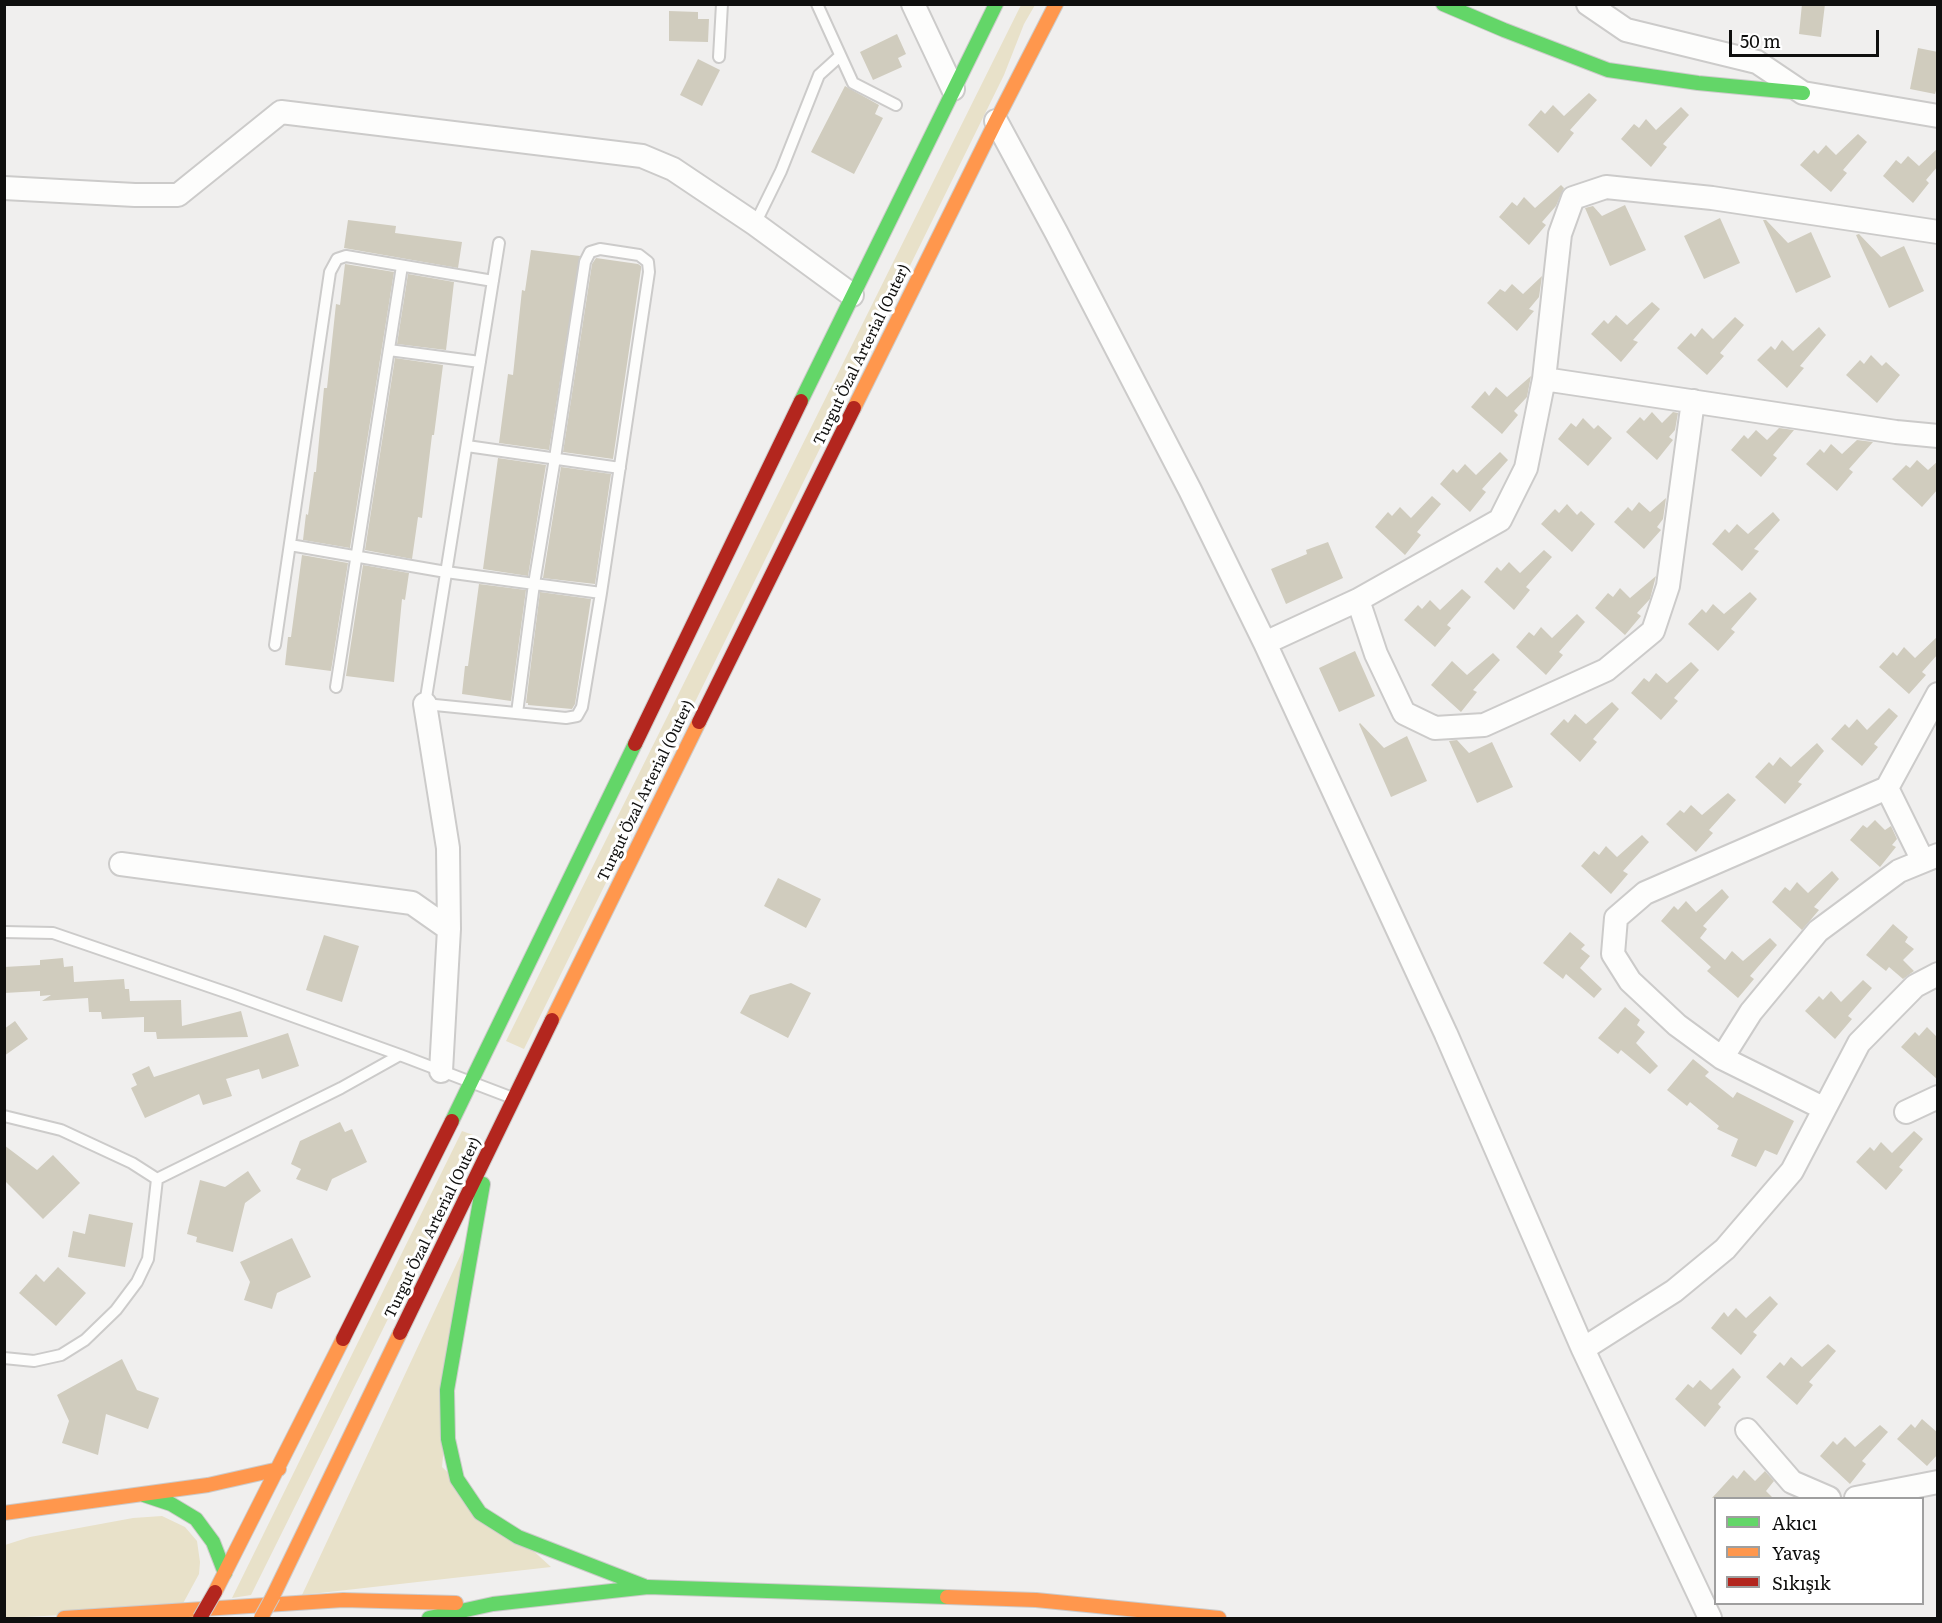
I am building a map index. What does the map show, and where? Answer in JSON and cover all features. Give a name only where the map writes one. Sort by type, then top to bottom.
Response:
[{"type":"main road","name":"Turgut Özal Arterial (Outer)","points":[[200,1618],[279,1469],[471,1083],[852,295],[996,4]]},
{"type":"main road","name":"Turgut Özal Arterial (Outer)","points":[[261,1618],[513,1099],[1056,4]]},
{"type":"main road","points":[[1443,4],[1608,70],[1803,93]]},
{"type":"main road","points":[[489,1149],[447,1390],[448,1439],[457,1479],[480,1513],[518,1537],[648,1587]]},
{"type":"main road","points":[[4,1513],[208,1485],[279,1469]]},
{"type":"main road","points":[[140,1494],[171,1504],[196,1519],[213,1542],[225,1573]]},
{"type":"main road","points":[[429,1618],[493,1604],[648,1587],[1036,1600],[1219,1618]]},
{"type":"main road","points":[[524,1613],[553,1598]]},
{"type":"main road","points":[[64,1618],[343,1600],[493,1604]]},
{"type":"street","points":[[913,4],[953,89]]},
{"type":"street","points":[[1588,4],[1626,30],[1757,62],[1803,93],[1938,116]]},
{"type":"street","points":[[4,188],[178,195],[281,112],[642,156],[673,169],[755,224],[852,295]]},
{"type":"street","points":[[996,121],[1062,242],[1190,490],[1265,643],[1446,1034],[1583,1349],[1710,1618]]},
{"type":"street","points":[[1265,643],[1358,600],[1500,520],[1526,468],[1544,378],[1560,234],[1573,198],[1606,187],[1712,198],[1938,232]]},
{"type":"street","points":[[1544,378],[1896,432],[1938,436]]},
{"type":"street","points":[[1358,600],[1376,654],[1404,713],[1435,728],[1484,724],[1606,670],[1653,632],[1668,586],[1693,402]]},
{"type":"street","points":[[1823,1108],[1722,1058],[1677,1025],[1630,981],[1613,954],[1616,918],[1645,893],[1887,788],[1938,694]]},
{"type":"street","points":[[425,704],[448,848],[449,929],[441,1071]]},
{"type":"street","points":[[1722,1058],[1751,1012],[1818,931],[1899,871],[1930,858],[1887,788]]},
{"type":"street","points":[[121,864],[412,903],[449,929]]},
{"type":"street","points":[[1583,1349],[1674,1291],[1725,1249],[1792,1171],[1859,1043],[1915,987],[1938,974]]},
{"type":"street","points":[[1906,1112],[1938,1097]]},
{"type":"street","points":[[1747,1430],[1792,1482],[1826,1497]]},
{"type":"street","points":[[1861,1497],[1938,1482]]},
{"type":"lane","points":[[720,57],[722,4]]},
{"type":"lane","points":[[818,4],[853,83],[896,105]]},
{"type":"lane","points":[[755,224],[781,171],[819,75],[840,56]]},
{"type":"lane","points":[[499,243],[425,704],[566,718],[577,716],[582,707],[602,593],[649,272],[648,261],[639,255],[600,249],[590,252],[585,262],[534,584],[517,713]]},
{"type":"lane","points":[[275,645],[330,272],[337,259],[346,255],[493,281]]},
{"type":"lane","points":[[336,687],[402,266]]},
{"type":"lane","points":[[389,350],[480,362]]},
{"type":"lane","points":[[466,446],[620,468]]},
{"type":"lane","points":[[290,545],[446,572],[602,593]]},
{"type":"lane","points":[[4,932],[53,933],[231,994],[400,1055],[513,1099]]},
{"type":"lane","points":[[157,1179],[341,1088],[400,1055]]},
{"type":"lane","points":[[4,1116],[61,1131],[132,1163],[157,1179]]},
{"type":"lane","points":[[4,1358],[34,1361],[61,1354],[85,1340],[116,1310],[138,1282],[148,1259],[157,1179]]},
{"type":"shaded area","points":[[1021,5],[1035,5],[1024,24],[1004,75],[524,1049],[506,1041]]},
{"type":"shaded area","points":[[462,1131],[473,1135],[454,1176],[443,1208],[251,1595],[232,1598]]},
{"type":"shaded area","points":[[463,1250],[442,1467],[551,1567],[302,1595]]},
{"type":"shaded area","points":[[162,1516],[185,1527],[197,1541],[199,1574],[180,1609],[5,1618],[5,1545],[30,1537],[133,1518]]},
{"type":"building","points":[[1802,4],[1825,4],[1821,37],[1799,34]]},
{"type":"building","points":[[669,11],[698,12],[698,19],[709,19],[708,42],[669,41]]},
{"type":"building","points":[[897,34],[906,54],[898,58],[902,67],[873,80],[860,52]]},
{"type":"building","points":[[1918,48],[1938,52],[1938,84],[1935,94],[1910,89]]},
{"type":"building","points":[[698,59],[720,70],[702,106],[680,95]]},
{"type":"building","points":[[845,86],[879,105],[875,114],[883,118],[854,174],[811,152]]},
{"type":"building","points":[[1589,93],[1597,100],[1570,130],[1574,133],[1558,153],[1528,125],[1541,110],[1545,114],[1553,105],[1564,116]]},
{"type":"building","points":[[1681,107],[1689,115],[1663,144],[1667,147],[1651,167],[1621,139],[1634,124],[1639,128],[1646,119],[1656,130]]},
{"type":"building","points":[[1858,134],[1867,142],[1843,170],[1847,173],[1831,192],[1800,165],[1814,150],[1818,154],[1826,145],[1836,155]]},
{"type":"building","points":[[1938,148],[1938,166],[1926,180],[1929,183],[1913,203],[1883,176],[1896,160],[1901,164],[1908,156],[1919,166]]},
{"type":"building","points":[[1561,185],[1564,188],[1556,206],[1542,222],[1546,225],[1529,245],[1499,217],[1512,202],[1517,206],[1524,197],[1535,208]]},
{"type":"building","points":[[1625,205],[1646,250],[1610,266],[1585,208],[1593,206],[1602,216]]},
{"type":"building","points":[[1720,218],[1740,263],[1704,279],[1684,236]]},
{"type":"building","points":[[348,220],[396,226],[395,233],[462,242],[458,268],[344,248]]},
{"type":"building","points":[[1763,220],[1766,220],[1788,243],[1811,232],[1831,277],[1796,293]]},
{"type":"building","points":[[1859,234],[1881,257],[1904,246],[1924,291],[1889,308],[1856,235]]},
{"type":"building","points":[[531,250],[580,256],[549,450],[499,443],[508,374],[513,375],[522,290],[525,291]]},
{"type":"building","points":[[596,258],[641,266],[613,459],[563,452],[592,264]]},
{"type":"building","points":[[345,264],[394,272],[350,548],[303,540],[314,472],[316,472],[324,388],[327,388],[336,304],[340,305]]},
{"type":"building","points":[[408,274],[454,282],[446,350],[397,344]]},
{"type":"building","points":[[1542,276],[1539,297],[1529,309],[1534,311],[1517,331],[1487,303],[1500,289],[1505,292],[1512,284],[1523,294]]},
{"type":"building","points":[[1652,302],[1660,309],[1633,340],[1638,342],[1621,362],[1591,334],[1604,320],[1608,324],[1616,315],[1627,325]]},
{"type":"building","points":[[1735,317],[1744,325],[1720,353],[1724,356],[1707,375],[1677,348],[1691,333],[1695,337],[1702,328],[1713,339]]},
{"type":"building","points":[[1819,327],[1826,335],[1800,366],[1804,368],[1787,388],[1757,360],[1771,346],[1775,350],[1782,340],[1793,351]]},
{"type":"building","points":[[1871,355],[1882,366],[1886,362],[1900,375],[1877,403],[1846,375],[1860,360],[1864,364]]},
{"type":"building","points":[[395,358],[443,365],[422,518],[418,517],[412,559],[365,550]]},
{"type":"building","points":[[1531,376],[1527,397],[1514,411],[1518,415],[1502,434],[1471,407],[1485,391],[1489,396],[1496,387],[1507,397]]},
{"type":"building","points":[[1652,412],[1662,423],[1673,412],[1678,413],[1675,430],[1669,437],[1673,440],[1657,460],[1626,432],[1640,417],[1644,421]]},
{"type":"building","points":[[1583,418],[1594,429],[1598,425],[1612,438],[1588,466],[1558,439],[1571,423],[1576,427]]},
{"type":"building","points":[[1779,428],[1794,430],[1773,455],[1777,458],[1761,477],[1731,450],[1744,435],[1748,439],[1756,430],[1767,440]]},
{"type":"building","points":[[1857,440],[1873,442],[1849,469],[1853,472],[1837,491],[1806,464],[1820,449],[1824,453],[1831,444],[1842,454]]},
{"type":"building","points":[[1500,452],[1508,460],[1482,489],[1486,492],[1470,512],[1440,484],[1453,469],[1457,473],[1465,464],[1476,475]]},
{"type":"building","points":[[498,458],[546,465],[528,576],[483,569]]},
{"type":"building","points":[[1917,460],[1928,470],[1938,461],[1938,489],[1922,507],[1892,479],[1906,465],[1910,468]]},
{"type":"building","points":[[561,467],[611,474],[595,584],[543,578]]},
{"type":"building","points":[[1432,496],[1441,504],[1417,532],[1421,535],[1405,555],[1375,527],[1388,512],[1392,516],[1400,507],[1411,518]]},
{"type":"building","points":[[1666,498],[1663,519],[1657,527],[1661,530],[1644,549],[1614,522],[1628,507],[1632,511],[1639,502],[1650,512]]},
{"type":"building","points":[[1567,504],[1577,515],[1581,511],[1595,524],[1572,552],[1541,524],[1555,509],[1559,513]]},
{"type":"building","points":[[1773,512],[1780,520],[1754,549],[1759,551],[1742,571],[1712,544],[1725,529],[1729,533],[1737,524],[1748,534]]},
{"type":"building","points":[[1328,542],[1343,578],[1286,604],[1271,569],[1307,554],[1306,550]]},
{"type":"building","points":[[1544,550],[1552,557],[1526,587],[1530,590],[1514,610],[1484,582],[1497,567],[1501,571],[1509,562],[1520,573]]},
{"type":"building","points":[[302,555],[348,563],[331,671],[285,665]]},
{"type":"building","points":[[363,565],[409,573],[405,600],[402,599],[394,682],[346,676]]},
{"type":"building","points":[[1656,576],[1650,599],[1637,613],[1641,616],[1625,635],[1595,608],[1608,593],[1613,597],[1620,588],[1630,598]]},
{"type":"building","points":[[479,584],[526,590],[511,701],[462,694]]},
{"type":"building","points":[[1462,589],[1471,597],[1447,625],[1451,628],[1435,647],[1404,620],[1418,605],[1422,609],[1430,600],[1440,610]]},
{"type":"building","points":[[540,592],[591,599],[575,704],[572,709],[526,703]]},
{"type":"building","points":[[1750,592],[1757,599],[1731,629],[1735,632],[1718,651],[1688,624],[1702,609],[1706,613],[1713,604],[1724,614]]},
{"type":"building","points":[[1577,614],[1585,622],[1559,652],[1563,655],[1546,675],[1516,647],[1529,632],[1534,636],[1541,627],[1552,638]]},
{"type":"building","points":[[1938,636],[1938,654],[1922,672],[1926,675],[1909,694],[1879,667],[1893,652],[1897,656],[1904,647],[1915,658]]},
{"type":"building","points":[[1355,651],[1375,696],[1339,712],[1319,668]]},
{"type":"building","points":[[1493,653],[1500,660],[1473,690],[1477,692],[1461,712],[1431,685],[1452,661],[1467,675]]},
{"type":"building","points":[[1691,662],[1699,670],[1674,698],[1678,701],[1661,720],[1631,693],[1644,678],[1649,682],[1656,673],[1667,683]]},
{"type":"building","points":[[1612,702],[1619,709],[1593,739],[1597,742],[1580,762],[1550,734],[1564,719],[1568,723],[1575,714],[1586,724]]},
{"type":"building","points":[[1889,708],[1898,716],[1874,744],[1878,747],[1862,766],[1831,739],[1845,724],[1849,728],[1857,719],[1867,730]]},
{"type":"building","points":[[1360,723],[1384,748],[1407,736],[1427,781],[1391,797]]},
{"type":"building","points":[[1457,740],[1469,753],[1492,742],[1513,787],[1477,803],[1449,741]]},
{"type":"building","points":[[1817,743],[1824,751],[1798,782],[1802,784],[1785,804],[1755,777],[1769,762],[1773,766],[1780,757],[1791,767]]},
{"type":"building","points":[[1728,793],[1736,800],[1709,830],[1713,833],[1696,852],[1666,824],[1680,810],[1684,813],[1691,805],[1702,815]]},
{"type":"building","points":[[1875,820],[1885,830],[1891,826],[1897,839],[1892,845],[1896,847],[1880,867],[1850,840],[1863,825],[1867,828]]},
{"type":"building","points":[[1642,835],[1649,842],[1623,871],[1628,874],[1611,894],[1581,866],[1594,851],[1599,855],[1606,846],[1617,857]]},
{"type":"building","points":[[1832,871],[1839,879],[1814,907],[1819,910],[1802,930],[1772,902],[1785,887],[1790,891],[1797,882],[1808,893]]},
{"type":"building","points":[[778,878],[821,899],[806,928],[764,906]]},
{"type":"building","points":[[1722,889],[1729,897],[1703,926],[1707,929],[1700,938],[1725,960],[1732,951],[1743,961],[1770,938],[1777,945],[1750,976],[1754,979],[1738,998],[1707,971],[1711,967],[1661,921],[1674,906],[1678,910],[1686,901],[1696,912]]},
{"type":"building","points":[[1893,924],[1908,937],[1905,942],[1914,949],[1903,960],[1914,971],[1903,979],[1889,967],[1886,971],[1866,955]]},
{"type":"building","points":[[1570,932],[1585,945],[1581,949],[1590,956],[1580,968],[1602,989],[1594,998],[1566,974],[1563,979],[1543,963]]},
{"type":"building","points":[[324,935],[359,946],[342,1002],[306,990]]},
{"type":"building","points":[[63,958],[64,967],[73,966],[74,982],[124,979],[125,989],[129,989],[130,1001],[181,1000],[182,1026],[241,1011],[248,1037],[157,1039],[156,1032],[144,1032],[144,1017],[102,1019],[101,1012],[89,1012],[88,998],[42,1001],[51,995],[40,996],[40,991],[4,993],[4,967],[40,965],[40,960]]},
{"type":"building","points":[[1863,980],[1872,988],[1848,1016],[1852,1019],[1835,1039],[1805,1011],[1819,996],[1823,1000],[1831,991],[1841,1002]]},
{"type":"building","points":[[791,983],[811,993],[788,1038],[740,1013],[750,995]]},
{"type":"building","points":[[1625,1007],[1640,1020],[1637,1025],[1645,1032],[1636,1043],[1658,1066],[1650,1074],[1621,1050],[1618,1054],[1598,1038]]},
{"type":"building","points":[[15,1021],[28,1039],[4,1056],[4,1029]]},
{"type":"building","points":[[1927,1027],[1938,1038],[1938,1080],[1901,1047],[1915,1032],[1919,1036]]},
{"type":"building","points":[[288,1033],[299,1066],[262,1079],[259,1069],[226,1079],[232,1096],[203,1105],[199,1094],[145,1118],[131,1088],[137,1085],[132,1074],[149,1066],[154,1077]]},
{"type":"building","points":[[1693,1059],[1709,1072],[1705,1076],[1733,1098],[1737,1092],[1794,1121],[1777,1155],[1765,1150],[1756,1167],[1731,1156],[1738,1139],[1717,1129],[1719,1126],[1690,1102],[1687,1106],[1667,1090]]},
{"type":"building","points":[[340,1122],[345,1132],[352,1129],[367,1162],[332,1179],[327,1191],[296,1179],[301,1169],[291,1164],[300,1141]]},
{"type":"building","points":[[1914,1131],[1923,1139],[1899,1167],[1903,1170],[1886,1190],[1856,1162],[1870,1147],[1874,1151],[1881,1142],[1892,1153]]},
{"type":"building","points":[[4,1145],[37,1170],[53,1155],[80,1183],[43,1219],[4,1180]]},
{"type":"building","points":[[248,1171],[261,1191],[245,1203],[233,1252],[196,1242],[197,1237],[187,1234],[200,1180],[225,1187]]},
{"type":"building","points":[[89,1214],[133,1223],[125,1267],[68,1257],[73,1231],[85,1234]]},
{"type":"building","points":[[292,1238],[311,1277],[277,1293],[272,1309],[244,1300],[250,1282],[240,1262]]},
{"type":"building","points":[[58,1267],[86,1293],[56,1326],[19,1293],[36,1274],[44,1282]]},
{"type":"building","points":[[1770,1296],[1778,1304],[1753,1332],[1757,1335],[1741,1355],[1711,1328],[1724,1312],[1728,1317],[1736,1308],[1746,1318]]},
{"type":"building","points":[[1828,1344],[1836,1351],[1809,1382],[1813,1385],[1797,1405],[1766,1377],[1780,1362],[1784,1366],[1791,1357],[1802,1367]]},
{"type":"building","points":[[122,1359],[137,1390],[159,1398],[148,1429],[106,1414],[98,1455],[62,1443],[69,1421],[57,1395]]},
{"type":"building","points":[[1733,1368],[1741,1377],[1718,1404],[1721,1407],[1705,1427],[1675,1399],[1688,1384],[1693,1388],[1700,1380],[1711,1390]]},
{"type":"building","points":[[1922,1419],[1938,1433],[1938,1454],[1927,1466],[1897,1439],[1911,1424],[1915,1428]]},
{"type":"building","points":[[1880,1425],[1888,1432],[1862,1461],[1866,1464],[1850,1484],[1820,1456],[1833,1441],[1837,1445],[1845,1437],[1855,1447]]},
{"type":"building","points":[[1744,1470],[1755,1481],[1765,1471],[1774,1481],[1766,1491],[1772,1497],[1712,1498],[1733,1475],[1737,1479]]},
{"type":"traffic: fast","points":[[801,401],[996,4]]},
{"type":"traffic: fast","points":[[1443,4],[1608,70],[1698,83],[1803,93]]},
{"type":"traffic: fast","points":[[452,1121],[635,744]]},
{"type":"traffic: fast","points":[[483,1184],[447,1390],[448,1439],[457,1479],[480,1513],[518,1537],[644,1586]]},
{"type":"traffic: fast","points":[[144,1495],[171,1504],[196,1519],[213,1542],[225,1573]]},
{"type":"traffic: fast","points":[[429,1618],[493,1604],[648,1587],[947,1597]]},
{"type":"traffic: slow","points":[[854,408],[1056,4]]},
{"type":"traffic: slow","points":[[552,1020],[699,722]]},
{"type":"traffic: slow","points":[[273,1596],[400,1333]]},
{"type":"traffic: slow","points":[[215,1592],[343,1339]]},
{"type":"traffic: slow","points":[[4,1513],[208,1485],[279,1469]]},
{"type":"traffic: slow","points":[[261,1618],[273,1596]]},
{"type":"traffic: slow","points":[[947,1597],[1036,1600],[1219,1618]]},
{"type":"traffic: slow","points":[[64,1618],[343,1600],[456,1603]]},
{"type":"traffic: jam","points":[[635,744],[801,401]]},
{"type":"traffic: jam","points":[[699,722],[854,408]]},
{"type":"traffic: jam","points":[[400,1333],[552,1020]]},
{"type":"traffic: jam","points":[[343,1339],[452,1121]]},
{"type":"traffic: jam","points":[[200,1618],[215,1592]]}]
